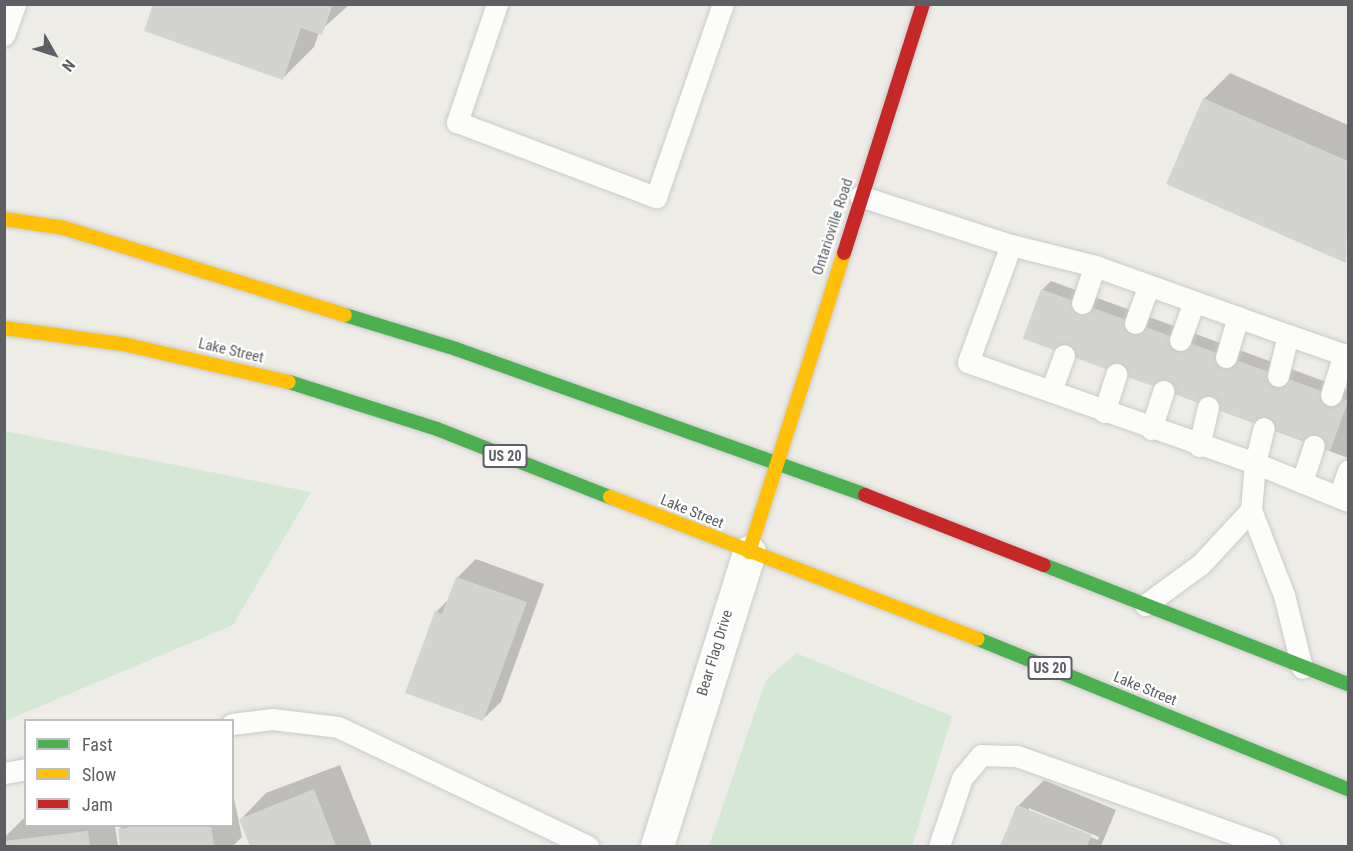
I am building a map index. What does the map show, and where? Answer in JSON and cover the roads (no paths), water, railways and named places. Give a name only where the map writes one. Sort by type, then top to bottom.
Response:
[{"type":"main road","name":"Ontarioville Road","points":[[775,460],[923,4]]},
{"type":"main road","points":[[4,219],[64,228],[456,349],[775,460],[1302,668],[1348,684]]},
{"type":"main road","name":"Lake Street","points":[[4,328],[123,344],[257,372],[437,429],[749,552],[863,592],[1348,789]]},
{"type":"main road","name":"Bear Flag Drive","points":[[749,552],[775,460]]},
{"type":"street","name":"Bear Flag Drive","points":[[657,846],[749,552]]},
{"type":"lane","points":[[4,35],[15,4]]},
{"type":"lane","points":[[497,4],[457,122],[656,197],[723,4]]},
{"type":"lane","points":[[860,196],[1011,245],[1095,266],[1148,287],[1346,355],[1331,395]]},
{"type":"lane","points":[[1011,245],[969,362],[1151,429],[1255,463],[1344,499],[1348,471]]},
{"type":"lane","points":[[1082,303],[1095,266]]},
{"type":"lane","points":[[1135,323],[1148,287]]},
{"type":"lane","points":[[1180,340],[1194,302]]},
{"type":"lane","points":[[1226,357],[1238,317]]},
{"type":"lane","points":[[1278,376],[1288,335]]},
{"type":"lane","points":[[1051,391],[1064,355]]},
{"type":"lane","points":[[1104,412],[1116,374]]},
{"type":"lane","points":[[1151,429],[1162,391]]},
{"type":"lane","points":[[1200,446],[1209,407]]},
{"type":"lane","points":[[1264,428],[1255,463],[1251,510],[1284,595],[1302,668]]},
{"type":"lane","points":[[1302,482],[1314,446]]},
{"type":"lane","points":[[1144,605],[1202,564],[1251,510]]},
{"type":"lane","points":[[234,724],[272,718],[338,727],[588,846]]},
{"type":"lane","points":[[939,846],[962,778],[981,755],[1017,756],[1269,846]]},
{"type":"lane","points":[[4,773],[24,769]]}]
